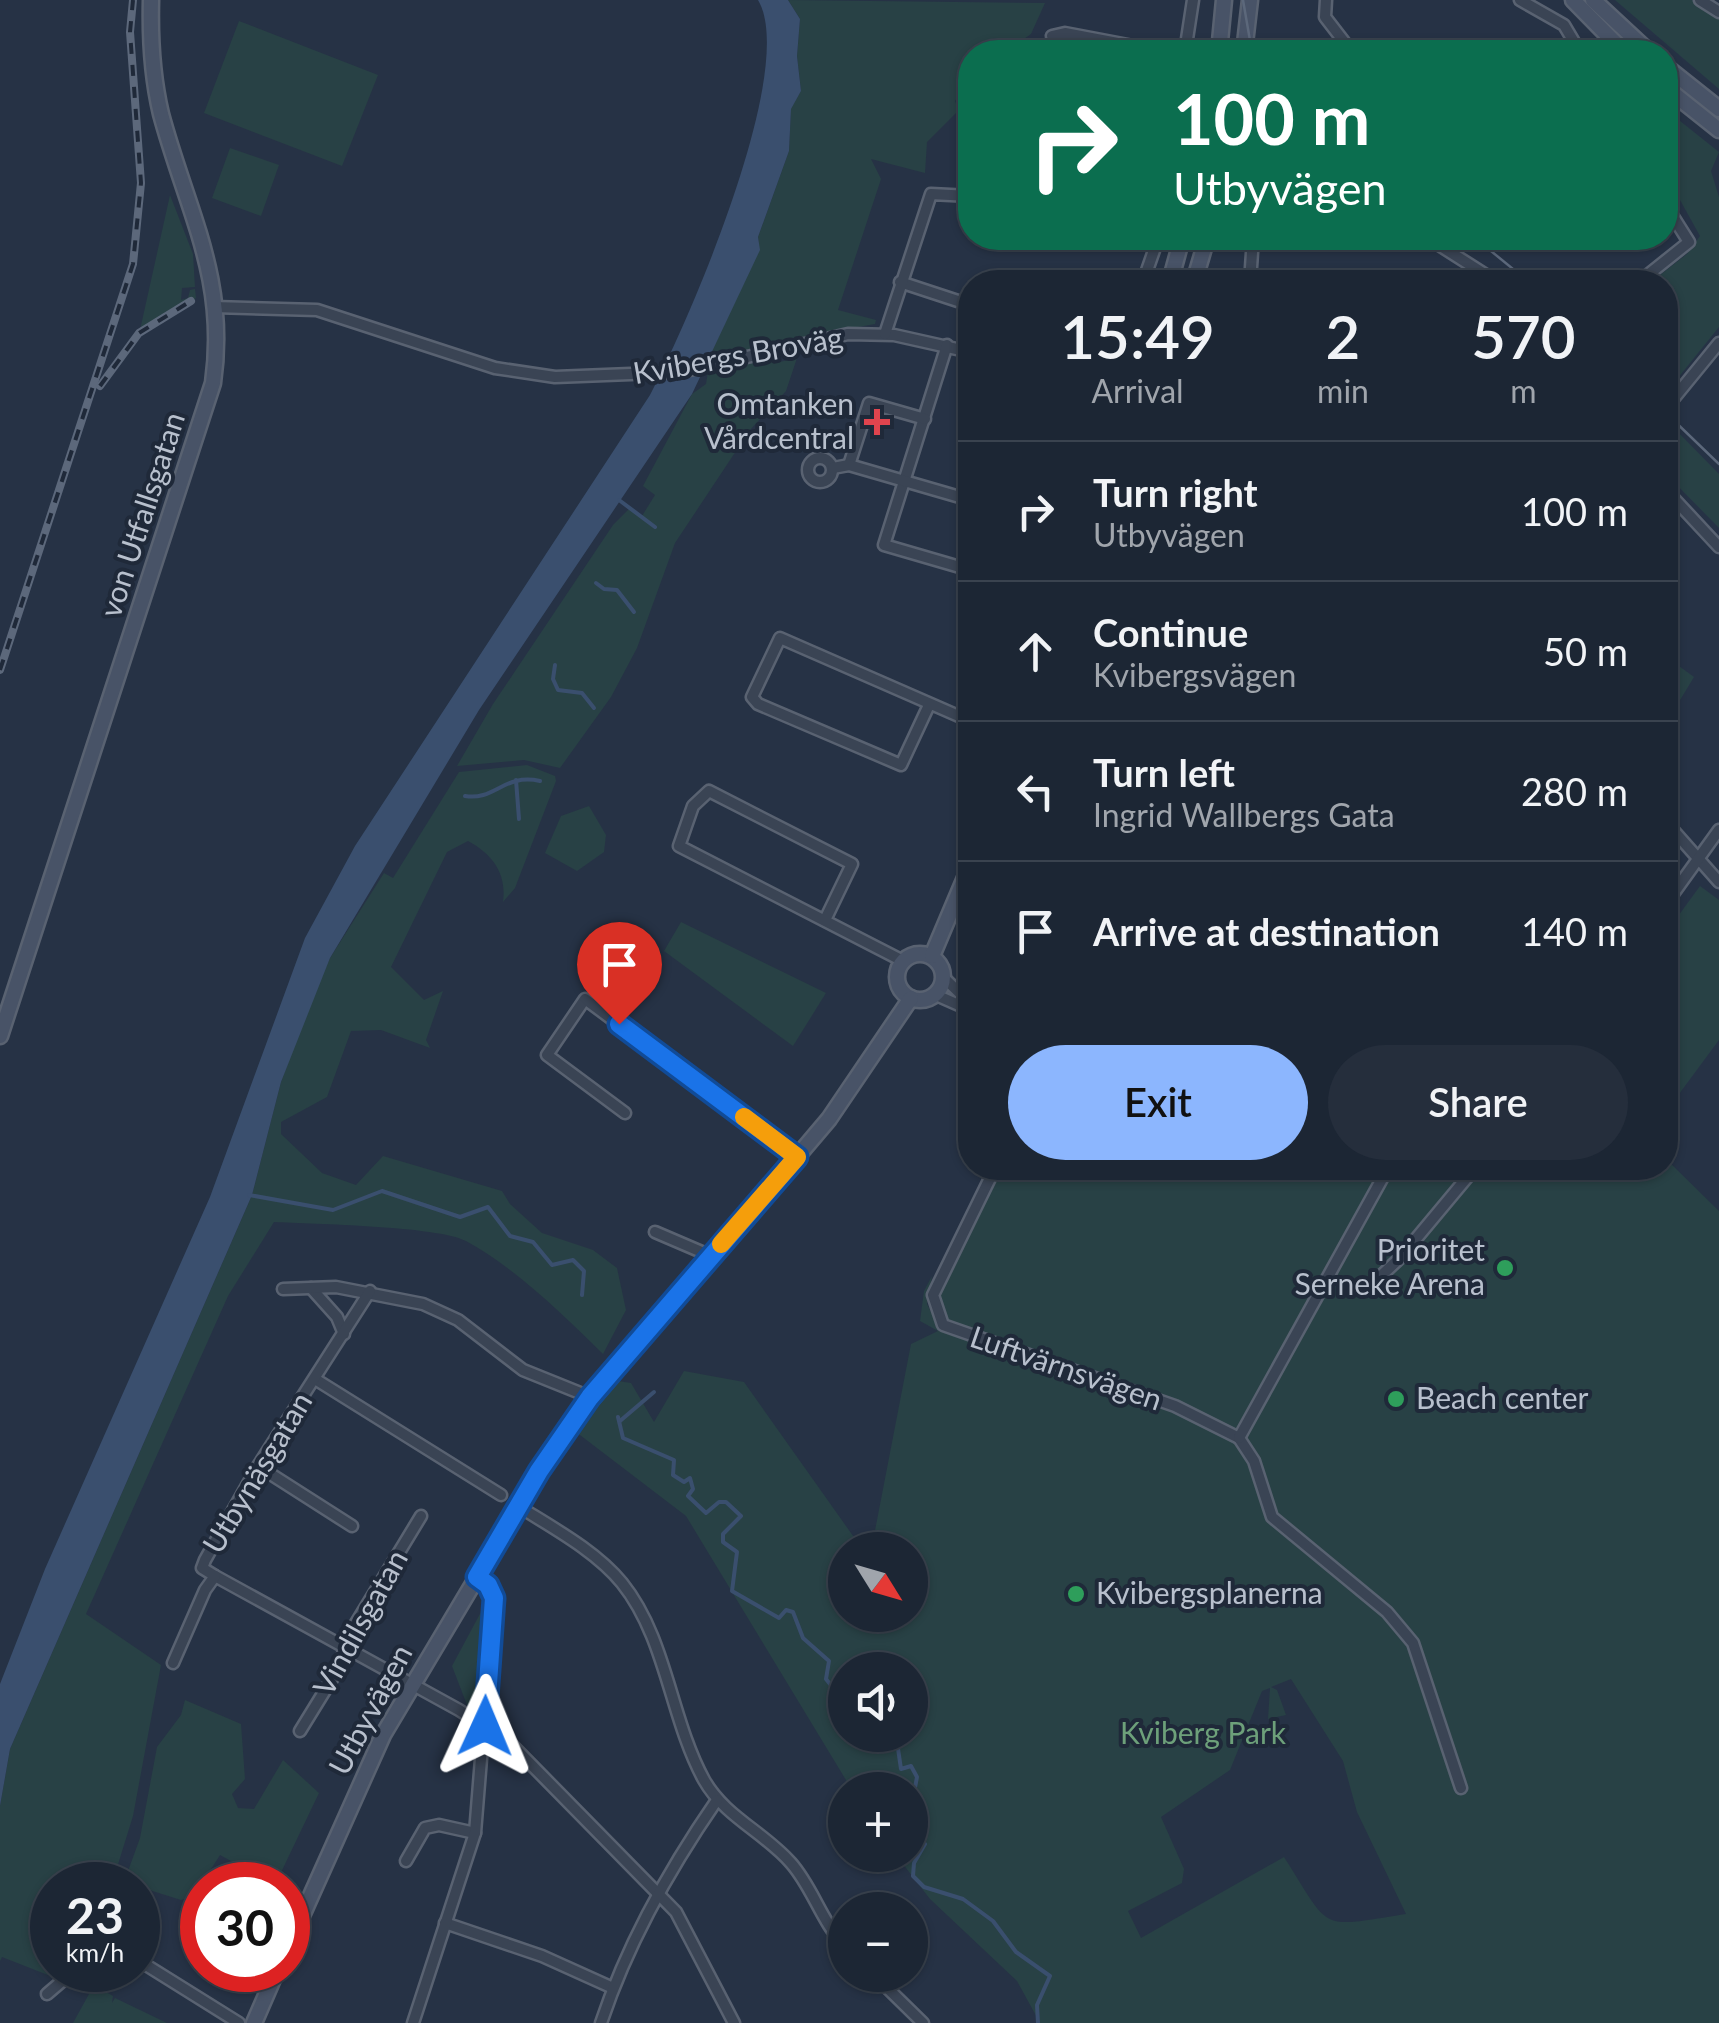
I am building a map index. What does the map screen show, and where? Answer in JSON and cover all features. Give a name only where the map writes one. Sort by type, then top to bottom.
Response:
[{"type":"street","name":"von Utfallsgatan","points":[[0,1036],[208,404],[216,363],[208,254],[155,86],[150,0]]},
{"type":"street","points":[[1187,40],[1194,0]]},
{"type":"street","points":[[1219,40],[1224,0]]},
{"type":"street","points":[[1245,40],[1250,0]]},
{"type":"street","points":[[1326,0],[1324,17],[1342,40]]},
{"type":"street","points":[[1520,0],[1564,26],[1573,40]]},
{"type":"street","points":[[1573,0],[1612,40]]},
{"type":"street","points":[[1593,0],[1636,40]]},
{"type":"street","points":[[1700,0],[1719,12]]},
{"type":"street","points":[[1052,36],[1066,33],[1102,40]]},
{"type":"street","points":[[1678,76],[1719,109]]},
{"type":"street","points":[[1678,97],[1719,130]]},
{"type":"street","points":[[885,334],[931,194],[958,195]]},
{"type":"street","points":[[1654,270],[1689,242],[1678,225]]},
{"type":"street","points":[[1447,250],[1477,270]]},
{"type":"street","points":[[900,282],[958,301]]},
{"type":"street","name":"Kvibergs Broväg","points":[[214,307],[316,310],[495,368],[555,377],[681,372],[832,336],[885,334],[958,348]]},
{"type":"street","points":[[1678,393],[1719,344]]},
{"type":"street","points":[[947,345],[884,545],[958,567]]},
{"type":"street","points":[[849,465],[869,403],[925,419]]},
{"type":"street","points":[[833,468],[849,465],[958,496]]},
{"type":"street","points":[[1678,502],[1719,546]]},
{"type":"street","points":[[929,705],[900,765],[758,704],[752,697],[780,638],[958,717]]},
{"type":"street","points":[[825,920],[852,864],[708,791],[699,796],[679,846],[903,960]]},
{"type":"street","points":[[1678,887],[1719,830]]},
{"type":"street","points":[[1678,837],[1719,882]]},
{"type":"street","points":[[932,956],[958,894]]},
{"type":"street","points":[[932,956],[917,954],[903,960],[897,979],[911,998],[926,1000],[936,994],[944,978]]},
{"type":"street","points":[[932,956],[958,993]]},
{"type":"street","points":[[936,994],[958,1002]]},
{"type":"street","name":"Utbyvägen","points":[[310,1898],[377,1748],[518,1506],[590,1397],[849,1093],[911,998]]},
{"type":"street","points":[[624,1113],[548,1056],[585,999],[797,1157]]},
{"type":"street","name":"Luftvärnsvägen","points":[[989,1180],[933,1295],[944,1325],[1175,1406],[1239,1438]]},
{"type":"street","points":[[1381,1180],[1239,1438],[1254,1462],[1272,1517],[1387,1612],[1413,1642],[1462,1788]]},
{"type":"street","points":[[1368,1288],[1377,1284],[1465,1180]]},
{"type":"street","points":[[655,1232],[710,1256]]},
{"type":"street","points":[[310,1287],[337,1317],[344,1334]]},
{"type":"street","points":[[283,1289],[370,1291],[440,1312],[523,1370],[590,1397]]},
{"type":"street","name":"Utbynäsgatan","points":[[174,1662],[205,1590],[215,1576],[202,1568],[258,1466],[370,1291]]},
{"type":"street","points":[[315,1379],[501,1495]]},
{"type":"street","points":[[258,1466],[352,1526]]},
{"type":"street","points":[[518,1506],[606,1566],[623,1584],[647,1624],[683,1730],[717,1800],[790,1862],[828,1927]]},
{"type":"street","name":"Vindilsgatan","points":[[300,1730],[345,1649],[347,1638],[422,1516]]},
{"type":"street","points":[[215,1576],[512,1744],[676,1912],[734,2023]]},
{"type":"street","points":[[413,2023],[475,1833],[494,1598],[488,1585],[477,1577]]},
{"type":"street","points":[[601,2023],[613,1988],[690,1838],[717,1800]]},
{"type":"street","points":[[406,1861],[425,1828],[439,1825],[475,1833]]},
{"type":"street","points":[[445,1923],[542,1956],[613,1988]]},
{"type":"street","points":[[160,1974],[239,2023]]},
{"type":"street","points":[[254,2023],[268,1992]]},
{"type":"street","points":[[891,1992],[923,2023]]},
{"type":"green space","points":[[788,0],[1045,3],[1031,34],[1022,40],[958,40],[958,111],[927,142],[925,173],[871,159],[881,179],[838,310],[876,320],[875,324],[769,343],[775,363],[797,358],[786,391],[750,430],[675,543],[637,648],[611,697],[560,768],[524,760],[457,766],[493,704],[613,525],[629,509],[642,516],[655,495],[643,486],[692,394],[706,384],[711,353],[759,250],[758,237],[789,151],[791,108],[801,91],[797,56],[800,19]]},
{"type":"green space","points":[[1615,0],[1692,0],[1719,17],[1719,89],[1678,54],[1678,40],[1662,40]]},
{"type":"green space","points":[[239,21],[378,75],[342,166],[204,113]]},
{"type":"green space","points":[[1678,119],[1719,152],[1711,171],[1719,197],[1719,327],[1678,378],[1678,270],[1666,270],[1687,254],[1700,236],[1678,196]]},
{"type":"green space","points":[[230,148],[279,165],[261,216],[212,198]]},
{"type":"green space","points":[[170,195],[193,254],[195,287],[182,288],[181,300],[195,289],[196,298],[140,330]]},
{"type":"green space","points":[[1678,432],[1719,474],[1719,528],[1678,486]]},
{"type":"green space","points":[[1678,665],[1694,677],[1678,703]]},
{"type":"green space","points":[[527,765],[555,776],[515,888],[503,902],[503,882],[496,866],[468,841],[447,852],[391,967],[424,1000],[443,991],[426,1040],[430,1048],[381,1030],[351,1031],[327,1097],[281,1122],[281,1134],[322,1173],[356,1185],[383,1156],[502,1191],[510,1204],[542,1233],[593,1250],[617,1268],[626,1310],[603,1354],[521,1279],[466,1241],[403,1229],[274,1222],[228,1296],[86,1614],[161,1665],[133,1816],[119,1862],[30,1862],[30,1968],[2,1957],[0,1961],[0,1806],[10,1749],[252,1195],[281,1082],[313,994],[330,958],[384,873],[393,878],[459,772]]},
{"type":"green space","points":[[589,806],[606,835],[604,852],[577,871],[545,853],[561,816]]},
{"type":"green space","points":[[1700,886],[1719,900],[1719,1040],[1678,1095],[1678,916]]},
{"type":"green space","points":[[681,922],[826,993],[793,1046],[664,951]]},
{"type":"green space","name":"Kviberg Park","points":[[1678,1171],[1719,1211],[1719,2023],[1040,2023],[1017,1981],[930,1899],[909,1872],[928,1872],[928,1772],[841,1772],[829,1752],[928,1752],[928,1652],[828,1652],[828,1750],[686,1516],[576,1432],[618,1381],[631,1383],[654,1422],[684,1371],[744,1382],[850,1532],[828,1532],[828,1632],[928,1632],[928,1532],[875,1532],[911,1344],[938,1331],[920,1321],[924,1291],[932,1276],[927,1304],[937,1324],[931,1309],[938,1288],[996,1180],[1678,1180]],"holes":[[[1291,1679],[1343,1761],[1357,1812],[1406,1914],[1356,1922],[1330,1919],[1311,1900],[1284,1857],[1141,1938],[1128,1911],[1182,1883],[1184,1869],[1161,1817],[1230,1770],[1262,1691],[1270,1688],[1268,1719],[1286,1715],[1277,1690],[1271,1687]]]},
{"type":"green space","points":[[489,1597],[481,1705],[476,1709],[467,1705],[452,1666]]},
{"type":"green space","points":[[185,1700],[241,1724],[245,1779],[232,1794],[238,1808],[254,1809],[283,1760],[319,1793],[286,1862],[233,1862],[220,1855],[216,1862],[180,1862],[180,1900],[160,1893],[160,1862],[131,1862],[140,1838],[157,1747],[181,1715]]},
{"type":"green space","points":[[90,1992],[106,1992],[113,1996],[112,2003],[115,1998],[167,2023],[73,2023]]},
{"type":"water","points":[[758,0],[788,0],[800,19],[797,56],[801,91],[791,109],[789,151],[758,237],[760,250],[692,394],[479,710],[330,958],[281,1082],[252,1195],[10,1749],[0,1806],[0,1684],[45,1569],[210,1197],[305,938],[355,846],[650,395],[688,313],[752,137],[764,81],[767,34]]},
{"type":"waterway","points":[[619,500],[655,527]]},
{"type":"waterway","points":[[596,583],[604,589],[617,590],[634,612]]},
{"type":"waterway","points":[[555,665],[553,679],[558,690],[582,693],[594,708]]},
{"type":"waterway","points":[[516,780],[519,819]]},
{"type":"waterway","points":[[465,796],[484,795],[517,781],[540,781]]},
{"type":"waterway","points":[[249,1195],[333,1210],[382,1191],[460,1217],[488,1207],[510,1236],[533,1242],[552,1265],[573,1260],[584,1271],[582,1295]]},
{"type":"waterway","points":[[620,1421],[654,1392]]},
{"type":"waterway","points":[[618,1417],[623,1438],[674,1460],[673,1475],[684,1482],[690,1478],[693,1489],[688,1496],[706,1513],[719,1502],[726,1502],[741,1516],[723,1534],[723,1542],[737,1552],[732,1591],[779,1618],[786,1610],[793,1612],[803,1638],[828,1660]]},
{"type":"waterway","points":[[828,1667],[828,1682]]},
{"type":"waterway","points":[[898,1752],[901,1769],[911,1766],[914,1772]]},
{"type":"waterway","points":[[913,1872],[924,1887],[963,1899],[993,1921],[1016,1952],[1050,1976],[1037,2005],[1038,2023]]},
{"type":"tram line","points":[[1243,0],[1250,40]]},
{"type":"tram line","points":[[1490,250],[1514,270]]},
{"type":"tram line","points":[[1678,425],[1719,464]]},
{"type":"railway","points":[[0,670],[133,264],[141,183],[130,32],[133,0]]},
{"type":"railway","points":[[100,386],[139,333],[191,301]]},
{"type":"slow traffic","points":[[721,1244],[797,1157],[744,1117]]},
{"type":"place","name":"Omtanken Vårdcentral","points":[[877,422]]},
{"type":"place","name":"Prioritet Serneke Arena","points":[[1505,1268]]},
{"type":"place","name":"Beach center","points":[[1396,1399]]},
{"type":"place","name":"Kvibergsplanerna","points":[[1076,1594]]},
{"type":"route","points":[[485,1726],[485,1680],[494,1598],[488,1585],[477,1577],[539,1471],[590,1397],[797,1157],[619,1024]]}]
